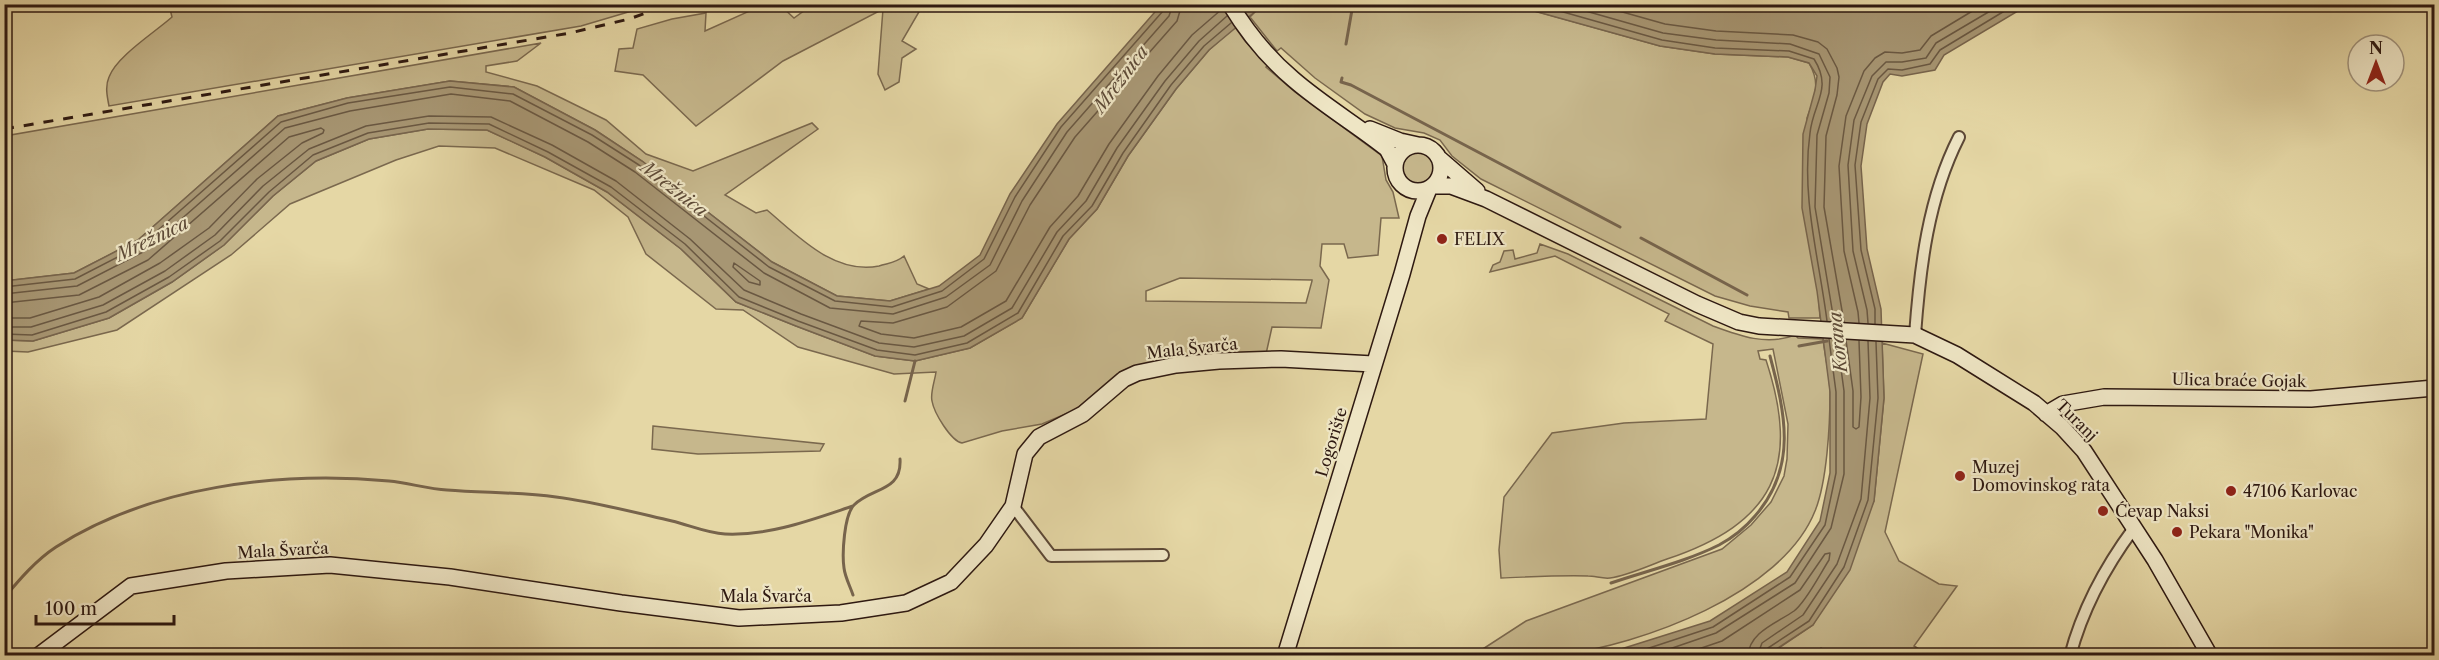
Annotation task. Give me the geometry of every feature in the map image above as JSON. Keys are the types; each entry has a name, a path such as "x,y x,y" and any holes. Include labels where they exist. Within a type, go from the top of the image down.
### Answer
{"main road":[{"path":"1230,4 1247,30 1275,63 1306,90 1387,149 1395,164"},
{"path":"1351,121 1400,141 1432,149 1440,159 1486,199"},
{"path":"1419,145 1401,152 1395,164 1395,171 1401,184 1414,191 1451,186 1486,199 1723,316 1750,325 1908,334"},
{"path":"1431,188 1441,174 1440,159"},
{"name":"Logorište","path":"1401,184 1409,205 1411,238"},
{"name":"Logorište","path":"1285,656 1411,238 1431,188"},
{"name":"Turanj","path":"1908,334 1957,355 2019,394 2046,414 2084,451 2134,528 2210,656"},
{"name":"Mala Švarča","path":"38,656 131,586 226,571 330,565 450,578 738,618 841,613 906,603 951,582 986,545 1013,506 1025,454 1039,437 1083,414 1114,386 1137,373 1176,365 1281,359 1373,364"},
{"name":"Ulica braće Gojak","path":"2046,414 2063,404 2104,397 2311,399 2434,388"}],"street":[{"path":"1908,334 1935,199 1944,167 1959,137"},
{"path":"1013,506 1051,556 1163,555"},
{"path":"2070,656 2088,601 2111,558 2134,528"}],"shaded area":[{"path":"169,4 652,5 581,26 109,106 107,84 113,69 128,53 172,17"},
{"path":"765,4 780,5 794,18 812,5 923,5 902,41 916,49 902,58 899,82 885,90 878,74 883,9 783,61 696,126 643,75 615,71 619,49 633,48 637,29 672,19 706,13 705,31"},
{"path":"1263,4 1522,5 1535,11 1660,46 1715,54 1788,57 1809,63 1816,84 1807,118 1820,318 1789,318 1788,312 1750,306 1715,296 1481,179 1452,156 1440,140 1424,133 1395,128 1365,114 1315,78 1281,48 1277,51 1250,17"},
{"path":"1235,27 1245,41 1268,64 1266,67 1295,92 1382,156 1386,180 1393,192 1399,218 1381,218 1378,255 1348,258 1344,244 1322,244 1320,266 1329,280 1321,328 1272,327 1266,354 1134,367 1117,374 1075,410 1042,424 1002,431 962,443 958,441 939,419 933,406 932,394 936,372 894,374 798,347 743,310 716,309 646,254 628,217 594,190 495,148 439,146 396,160 290,204 231,255 117,330 28,352 5,351 4,340 33,341 109,318 172,282 224,245 273,196 316,161 369,139 428,129 487,130 545,157 607,192 681,249 736,302 875,356 915,361 970,348 1022,318 1069,239 1097,209 1128,156 1176,89 1209,50","holes":["1180,278 1312,280 1306,303 1146,301 1146,291"]},
{"path":"541,43 517,61 486,66 486,72 537,86 606,120 646,154 693,171 812,123 818,129 725,195 756,213 767,210 804,242 847,265 879,266 904,256 917,284 929,289 890,301 837,296 772,262 642,161 595,130 514,87 450,81 347,98 278,116 138,240 74,273 5,281 5,136"},
{"path":"1418,150 1431,155 1436,168 1431,181 1418,186 1405,181 1400,168 1405,155"},
{"path":"1540,244 1568,254 1713,326 1733,333 1764,340 1795,335 1798,338 1823,339 1830,393 1825,469 1815,511 1798,541 1773,567 1741,590 1705,610 1667,627 1592,649 1548,656 1472,656 1526,621 1722,549 1751,525 1771,502 1784,476 1787,459 1788,424 1773,349 1758,351 1760,359 1766,360 1776,398 1780,431 1778,460 1770,486 1755,508 1733,528 1703,545 1624,575 1607,578 1555,576 1501,578 1499,550 1504,497 1552,433 1624,423 1706,419 1713,344 1665,321 1669,314 1555,256 1490,272 1493,265 1500,262 1504,251 1513,250 1515,259 1537,253"},
{"path":"1882,343 1923,354 1885,532 1899,561 1939,584 1957,586 1914,646 1929,655 1833,655 1821,648 1814,655 1767,656 1813,625 1874,501 1884,398"},
{"path":"653,426 824,444 820,451 698,454 652,449"}],"water":[{"name":"Mrežnica","path":"1161,5 1263,5 1209,50 1176,89 1128,156 1097,209 1069,239 1022,318 970,348 915,361 875,356 736,302 681,249 607,192 545,157 487,130 428,129 369,139 316,161 273,196 224,245 172,282 109,318 33,341 5,340 4,281 74,273 138,240 278,116 347,98 450,81 514,87 595,130 642,161 772,262 837,296 890,301 939,286 980,255 1010,194 1057,124"},
{"name":"Korana","path":"1522,5 2028,5 1944,55 1935,70 1902,76 1890,74 1883,82 1867,124 1861,166 1867,249 1881,309 1884,398 1874,501 1850,570 1813,625 1767,655 1602,655 1710,621 1787,572 1820,521 1830,473 1830,392 1817,291 1802,208 1803,134 1817,76 1809,63 1788,57 1715,54 1660,46 1534,11"}],"waterway":[{"path":"1346,44 1353,4"},
{"path":"1342,78 1341,82 1351,85 1620,227"},
{"path":"1641,238 1747,295"},
{"name":"Korana","path":"1799,346 1827,341"},
{"path":"1611,583 1679,561 1719,545 1747,525 1769,497 1778,478 1783,459 1784,439 1780,398 1770,356"},
{"path":"905,401 915,361"},
{"path":"853,595 845,575 843,562 844,535 848,517 854,505 861,499 885,488 896,478 900,459"},
{"path":"4,598 49,552 93,526 174,497 217,487 260,481 347,478 389,481 440,489 542,495 600,504 725,534 774,530 853,506"}],"railway":[{"path":"4,129 570,33 629,19 671,4"}],"place":[{"name":"FELIX","path":"1442,239"},
{"name":"Muzej Domovinskog rata","path":"1960,476"},
{"name":"47106 Karlovac","path":"2231,491"},
{"name":"Ćevap Naksi","path":"2103,511"},
{"name":"Pekara \"Monika\"","path":"2177,532"}]}
